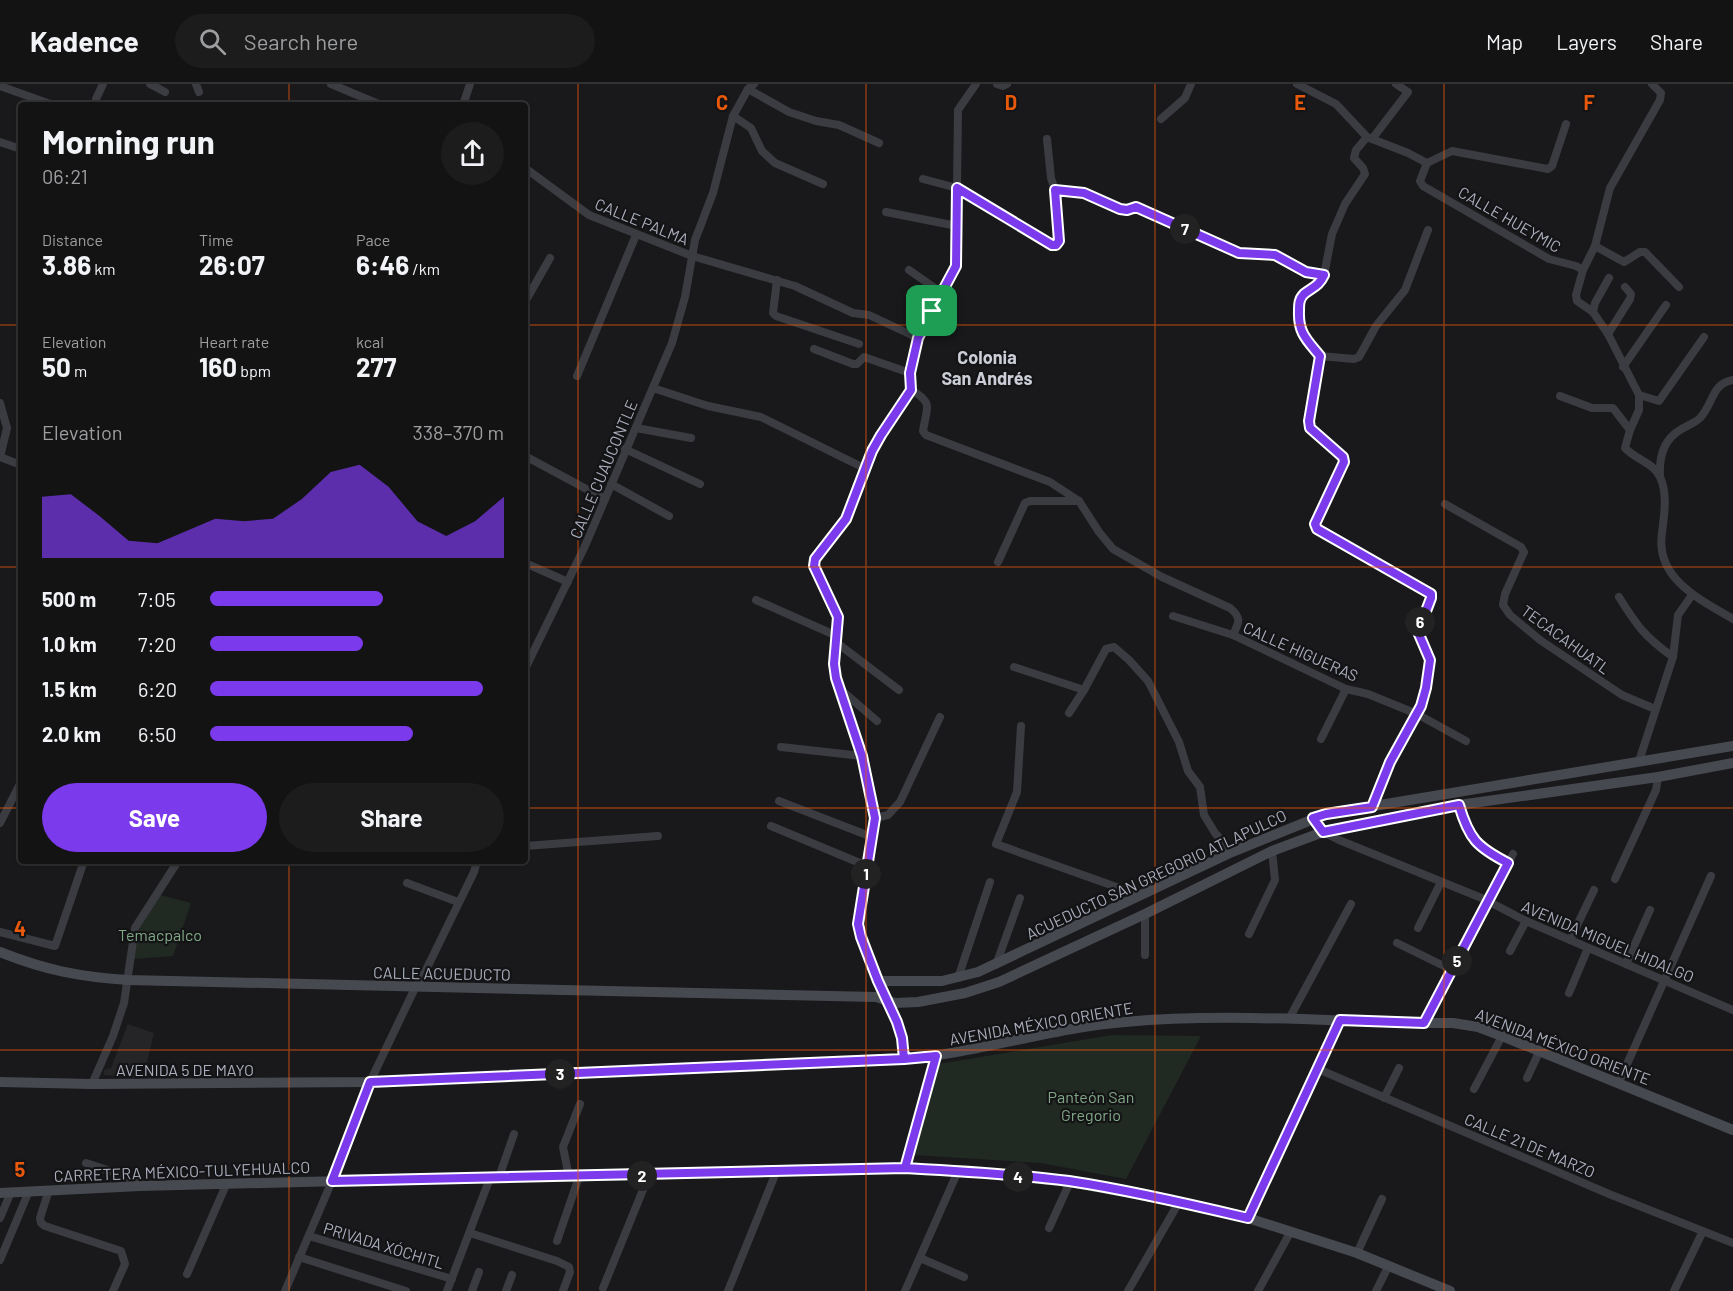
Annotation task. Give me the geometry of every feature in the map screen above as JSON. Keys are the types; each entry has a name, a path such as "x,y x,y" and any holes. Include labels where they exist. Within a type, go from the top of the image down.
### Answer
{"main road":[{"name":"ACUEDUCTO SAN GREGORIO ATLAPULCO","path":"878,981 929,982 958,978 996,964 1233,852 1326,814 1733,746"},
{"name":"ACUEDUCTO SAN GREGORIO ATLAPULCO","path":"887,1000 895,1003 918,1002 983,988 1145,914 1272,851 1323,832 1459,805 1658,777 1733,763"},
{"name":"CALLE ACUEDUCTO","path":"0,952 60,972 89,978 415,988 876,997 887,1000"},
{"name":"AVENIDA MÉXICO ORIENTE","path":"370,1082 904,1059 936,1056 1122,1022 1191,1018 1467,1024 1540,1050 1733,1130"},
{"path":"1248,1218 1340,1020"},
{"name":"AVENIDA 5 DE MAYO","path":"0,1082 92,1084 370,1082"},
{"name":"CARRETERA MÉXICO-TULYEHUALCO","path":"6,1193 140,1186 574,1177 777,1170 905,1168 958,1171 1070,1182 1179,1202 1248,1218 1357,1253 1450,1291"}],"street":[{"path":"96,102 103,84"},
{"path":"150,84 165,92"},
{"path":"464,102 470,84"},
{"path":"904,1059 902,1038 897,1022 878,981 858,924 875,818 862,756 834,664 838,617 814,566 815,559 846,519 881,435 911,390 910,373 918,338 956,266 958,110 976,84"},
{"path":"998,84 1003,86 1007,84"},
{"path":"1161,119 1185,98 1191,84"},
{"path":"1297,84 1336,104 1369,138 1427,163 1452,151 1548,169 1552,166 1566,124"},
{"path":"1396,84 1408,92 1356,150 1354,158 1365,174 1346,204 1332,234 1324,275 1319,285 1299,300 1299,324 1302,334 1320,356 1354,359 1359,357 1376,326 1405,290 1428,230"},
{"path":"1652,84 1661,93 1660,100 1610,188 1595,246 1583,270 1575,295 1577,301 1593,312 1608,334 1639,395 1639,410 1625,448 1660,476"},
{"path":"336,85 374,102"},
{"path":"0,86 45,102"},
{"path":"751,87 789,112 816,121 839,125 879,143"},
{"name":"CALLE CUAUCONTLE","path":"528,663 605,500 681,318 695,240 728,142 733,116 751,87"},
{"path":"733,116 751,128 762,151 775,163 823,184"},
{"path":"923,178 957,188 1052,245 1056,245 1059,241 1055,190 1051,177 1047,139"},
{"path":"0,142 18,148"},
{"name":"CALLE HUEYMIC","path":"1427,163 1420,181 1423,186 1549,259 1583,270"},
{"name":"CALLE PALMA","path":"528,170 590,215 636,235 692,256 777,280 817,295 853,314 869,315 918,338"},
{"path":"1055,190 1084,193 1120,209 1127,210 1136,207 1239,253 1275,255 1306,272 1324,275"},
{"path":"886,212 957,226"},
{"path":"577,376 636,235"},
{"path":"1595,246 1624,262 1640,252 1645,252 1679,287"},
{"path":"528,297 550,258"},
{"path":"909,270 942,293"},
{"path":"1593,312 1595,303 1609,278"},
{"path":"777,280 773,313 776,316 859,344"},
{"path":"1608,334 1630,299 1631,294 1625,287"},
{"path":"1623,367 1666,305"},
{"path":"1639,395 1659,401 1704,337"},
{"path":"814,349 854,364 864,357 910,373"},
{"path":"1320,356 1309,421 1310,428 1343,457 1344,462 1316,519 1317,529 1431,594 1418,632 1430,660 1421,706 1390,762 1372,807"},
{"path":"1733,380 1724,382 1718,387 1700,419 1676,432 1666,443 1659,462 1665,508 1660,552 1666,567 1692,595 1733,619"},
{"path":"653,388 708,406 761,417 866,469"},
{"path":"911,390 923,396 927,402 928,408 922,431 926,435 1050,482 1079,501 1113,549 1162,578 1230,608 1237,614 1239,620 1233,635"},
{"path":"1560,396 1592,408 1613,408 1630,430"},
{"path":"0,404 6,428 0,457 18,464"},
{"path":"636,428 691,438"},
{"path":"625,449 700,484"},
{"path":"528,458 605,500"},
{"path":"611,484 669,516"},
{"path":"998,562 1025,503 1030,501 1079,501"},
{"name":"TECACAHUATL","path":"1445,504 1521,547 1524,552 1505,594 1503,605 1510,615 1540,640 1622,695 1656,709"},
{"path":"528,564 568,582"},
{"path":"1639,761 1673,657 1678,615 1692,595"},
{"path":"1619,597 1640,630 1650,641 1673,657"},
{"path":"756,600 837,640 899,690"},
{"name":"CALLE HIGUERAS","path":"1173,616 1233,635 1346,689 1368,694 1417,714 1466,741"},
{"path":"1069,713 1106,649 1110,647 1120,651 1148,681 1179,742 1188,771 1200,787 1204,815 1215,833 1233,852"},
{"path":"1014,667 1084,690"},
{"path":"840,689 877,721"},
{"path":"1321,739 1346,689"},
{"path":"875,818 888,815 900,802 940,717"},
{"path":"1021,726 1017,792 996,844 1139,896"},
{"path":"781,747 862,756"},
{"path":"1615,879 1656,790 1658,777"},
{"path":"0,823 18,788"},
{"path":"779,801 872,837"},
{"path":"1459,805 1466,827 1477,843 1489,853 1508,863"},
{"path":"1313,818 1323,832"},
{"path":"771,826 867,866"},
{"name":"AVENIDA MIGUEL HIDALGO","path":"1323,832 1733,1010"},
{"path":"528,846 658,836"},
{"path":"1249,934 1275,880 1272,851"},
{"path":"1424,1023 1513,854"},
{"path":"0,932 55,946 83,864"},
{"path":"92,1084 113,1036 124,1003 135,928 176,864"},
{"path":"285,1291 332,1181 370,1082 476,864"},
{"path":"1619,1082 1711,876"},
{"path":"958,978 990,882"},
{"path":"1418,928 1441,882"},
{"path":"407,883 458,902"},
{"path":"1570,940 1594,890"},
{"path":"996,964 1020,898"},
{"path":"1289,1019 1351,904"},
{"path":"1626,964 1650,910"},
{"path":"1145,914 1145,955"},
{"path":"1510,951 1526,921"},
{"path":"1397,943 1452,970"},
{"path":"1569,993 1588,948"},
{"path":"1474,1089 1502,1036"},
{"path":"1527,1078 1540,1050"},
{"path":"905,1168 936,1056"},
{"path":"1384,1098 1399,1068"},
{"name":"CALLE 21 DE MARZO","path":"1318,1069 1609,1194 1733,1243"},
{"path":"557,1241 574,1177 563,1147 580,1104"},
{"path":"447,1291 514,1134"},
{"path":"86,1162 126,1176 140,1186"},
{"path":"728,1291 777,1170"},
{"path":"908,1290 958,1171"},
{"path":"603,1288 649,1175"},
{"path":"1049,1228 1070,1182"},
{"path":"187,1274 226,1185"},
{"path":"49,1190 40,1218 45,1227 121,1251 125,1264 114,1291"},
{"path":"0,1260 29,1191"},
{"path":"0,1218 6,1193"},
{"path":"1357,1253 1382,1199"},
{"path":"1128,1291 1179,1202"},
{"path":"1258,1291 1291,1231"},
{"path":"1674,1291 1704,1231"},
{"path":"470,1233 569,1268 570,1272 563,1291"},
{"name":"PRIVADA XÓCHITL","path":"309,1236 452,1279"},
{"path":"299,1257 406,1291"},
{"path":"920,1258 964,1277"},
{"path":"1376,1291 1389,1265"},
{"path":"472,1291 479,1272"},
{"path":"506,1291 512,1275"}],"shaded area":[{"path":"128,1024 154,1033 143,1078 104,1075 104,1070 111,1068"}],"green space":[{"name":"Temacpalco","path":"160,895 191,903 173,956 134,959 139,930"},
{"name":"Panteón San Gregorio","path":"1112,1035 1201,1036 1126,1179 1041,1163 913,1155 939,1064"}],"district":[{"name":"Colonia San Andrés","path":"987,367"}],"route":[{"path":"932,311 918,338 910,373 911,390 872,451 840,530 815,559 814,566 838,617 834,664 836,678 862,756 875,818 858,924 861,937 897,1022 902,1038 904,1059 936,1056 905,1168 332,1181 370,1082 904,1059 936,1056 920,1113 905,1168 1070,1182 1179,1202 1248,1218 1340,1020 1424,1023 1508,863 1489,853 1477,843 1466,827 1459,805 1323,832 1313,818 1372,807 1390,762 1421,706 1430,669 1430,660 1418,632 1431,594 1317,529 1315,524 1344,462 1343,457 1314,433 1309,421 1320,356 1302,334 1299,324 1299,300 1319,285 1324,275 1306,272 1275,255 1239,253 1136,207 1127,210 1120,209 1084,193 1055,190 1059,241 1056,245 1052,245 957,188 956,266 932,311"}]}
